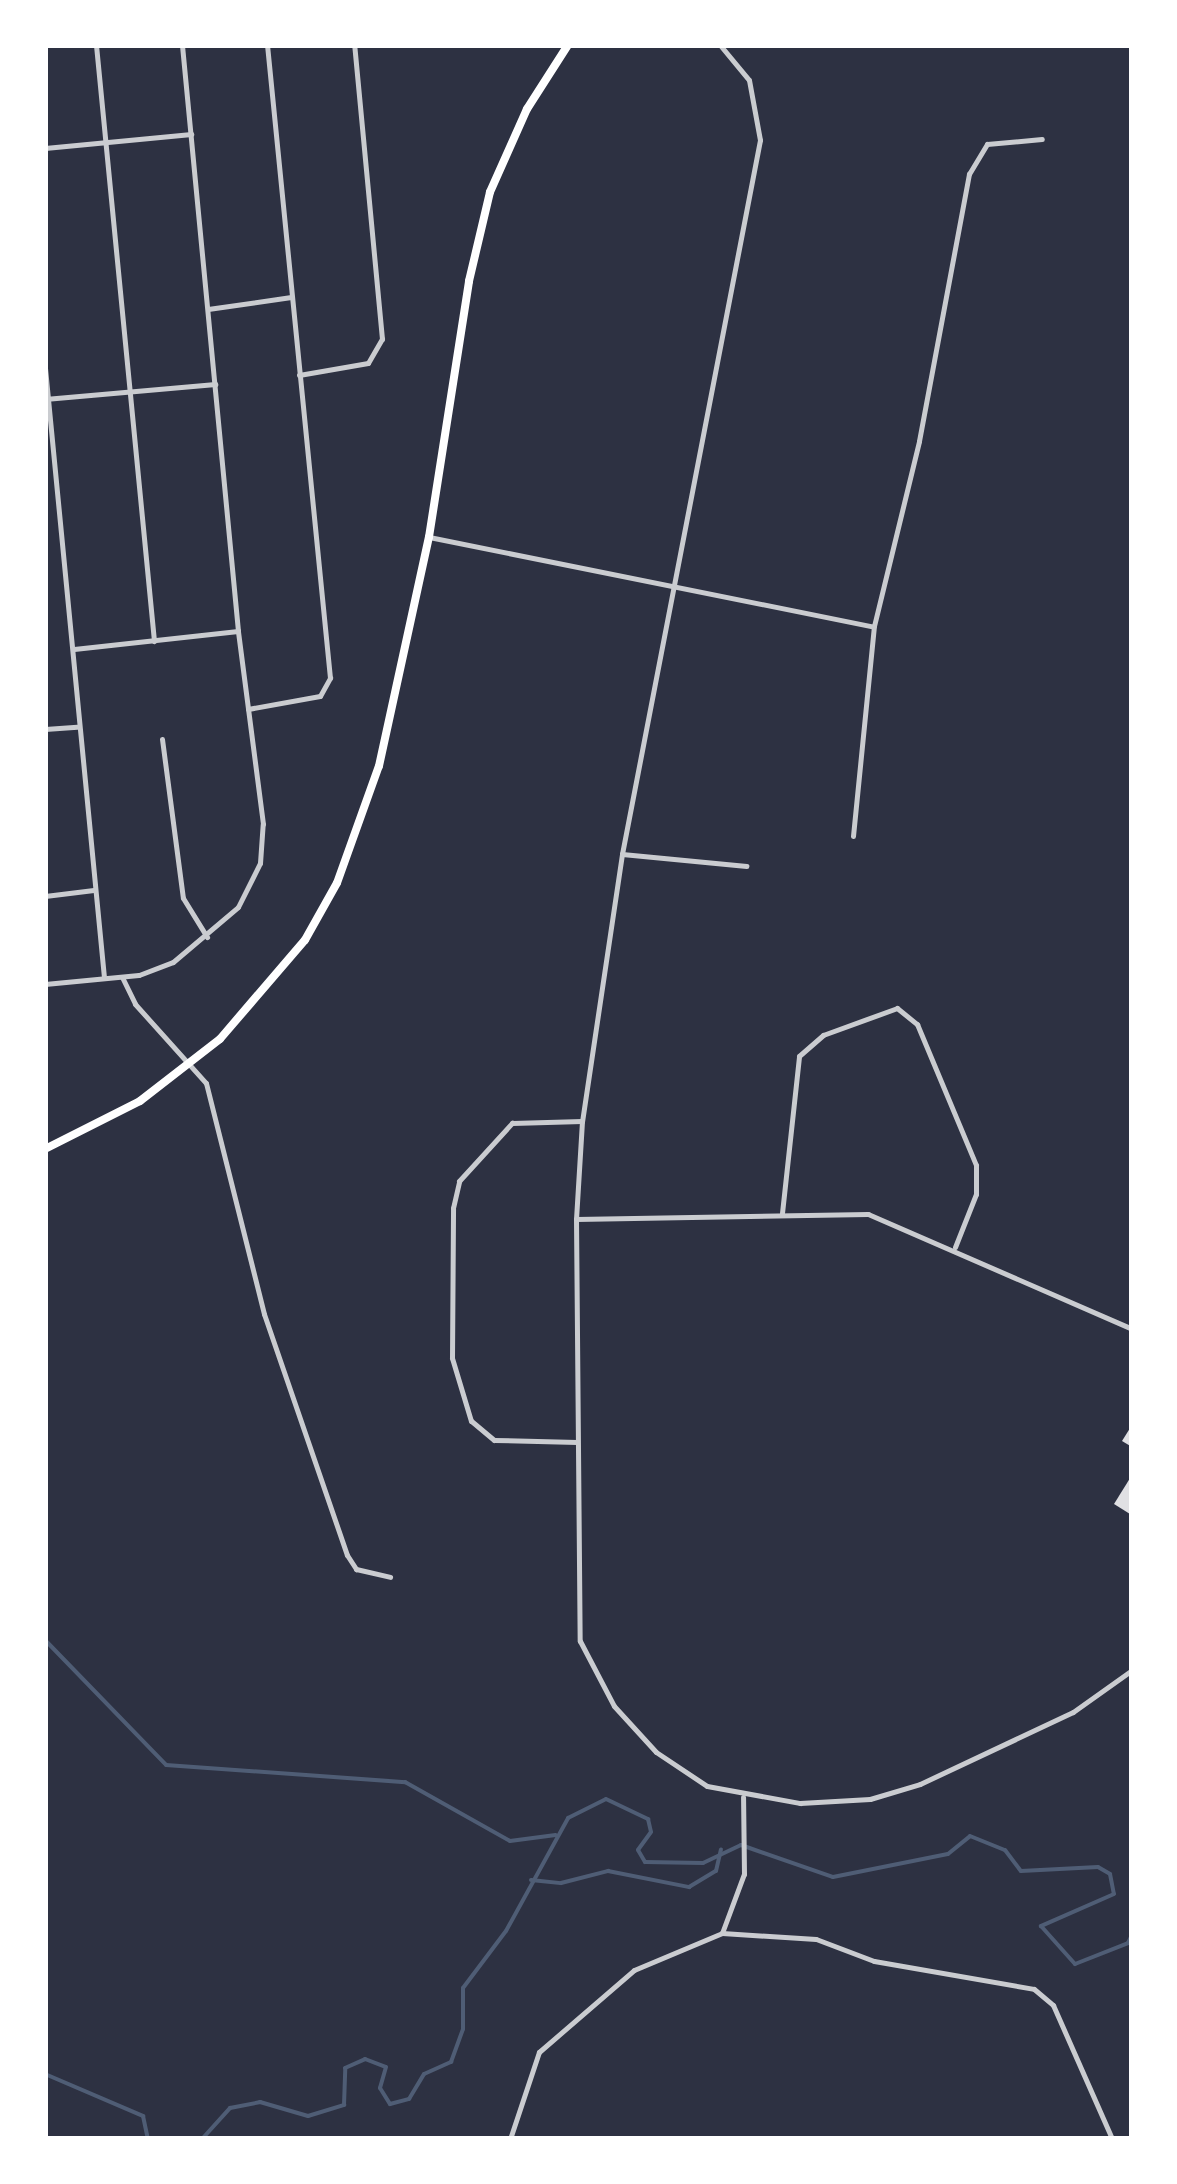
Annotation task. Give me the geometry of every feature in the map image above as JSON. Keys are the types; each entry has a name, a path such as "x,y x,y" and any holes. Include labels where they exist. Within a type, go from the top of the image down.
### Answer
{"main road":[{"path":"45,1148 140,1102 188,1067 275,977 338,883 379,766 429,537 469,281 490,192 527,109 568,45"}],"street":[{"path":"96,45 154,641"},
{"path":"45,984 122,977 164,967 208,936 250,894 260,863 264,824 238,630 182,45"},
{"path":"248,710 320,696 329,684 267,45"},
{"path":"300,374 368,363 382,339 354,45"},
{"path":"720,45 749,80 760,140 622,854 582,1122 576,1219 576,1616 589,1665 621,1715 656,1752 707,1786 743,1798 828,1804 904,1790 1074,1712 1132,1670"},
{"path":"45,148 191,134"},
{"path":"853,836 874,626 919,440 969,174 986,144 1042,139"},
{"path":"208,309 291,298"},
{"path":"45,368 104,977"},
{"path":"46,399 215,384"},
{"path":"429,537 874,626"},
{"path":"74,649 238,630"},
{"path":"45,729 77,727"},
{"path":"162,738 183,898 208,936"},
{"path":"622,854 746,866"},
{"path":"45,896 94,890"},
{"path":"122,977 136,1004 206,1083 216,1108 264,1314 346,1555 356,1569 390,1577"},
{"path":"782,1213 799,1056 823,1035 897,1008 917,1024 976,1164 976,1194 955,1247"},
{"path":"577,1442 494,1440 472,1421 452,1358 453,1208 459,1181 512,1123 582,1122"},
{"path":"576,1219 868,1214 955,1247 1132,1330"},
{"path":"722,1933 742,1883 746,1851 743,1798"},
{"path":"510,2139 539,2052 634,1970 722,1933 816,1940 874,1961 1034,1989 1053,2005 1112,2139"}],"building":[{"path":"1132,1425 1132,1447 1122,1441"},
{"path":"1132,1475 1132,1511 1130,1514 1114,1504"}],"waterway":[{"path":"45,1640 166,1765 405,1782 510,1841 556,1835"},
{"path":"202,2139 230,2108 260,2102 308,2116 344,2105 345,2068 365,2059 386,2067 380,2088 390,2104 409,2099 424,2074 451,2062 463,2029 463,1988 506,1931 568,1818 606,1799 648,1819 651,1832 638,1850 645,1862 703,1863 741,1845 833,1877 948,1854 970,1836 1005,1850 1021,1871 1098,1867 1110,1874 1114,1894 1041,1926 1075,1964 1128,1943 1132,1935"},
{"path":"531,1880 561,1883 608,1871 689,1887 716,1871 721,1850"},
{"path":"45,2074 143,2116 148,2139"}]}
